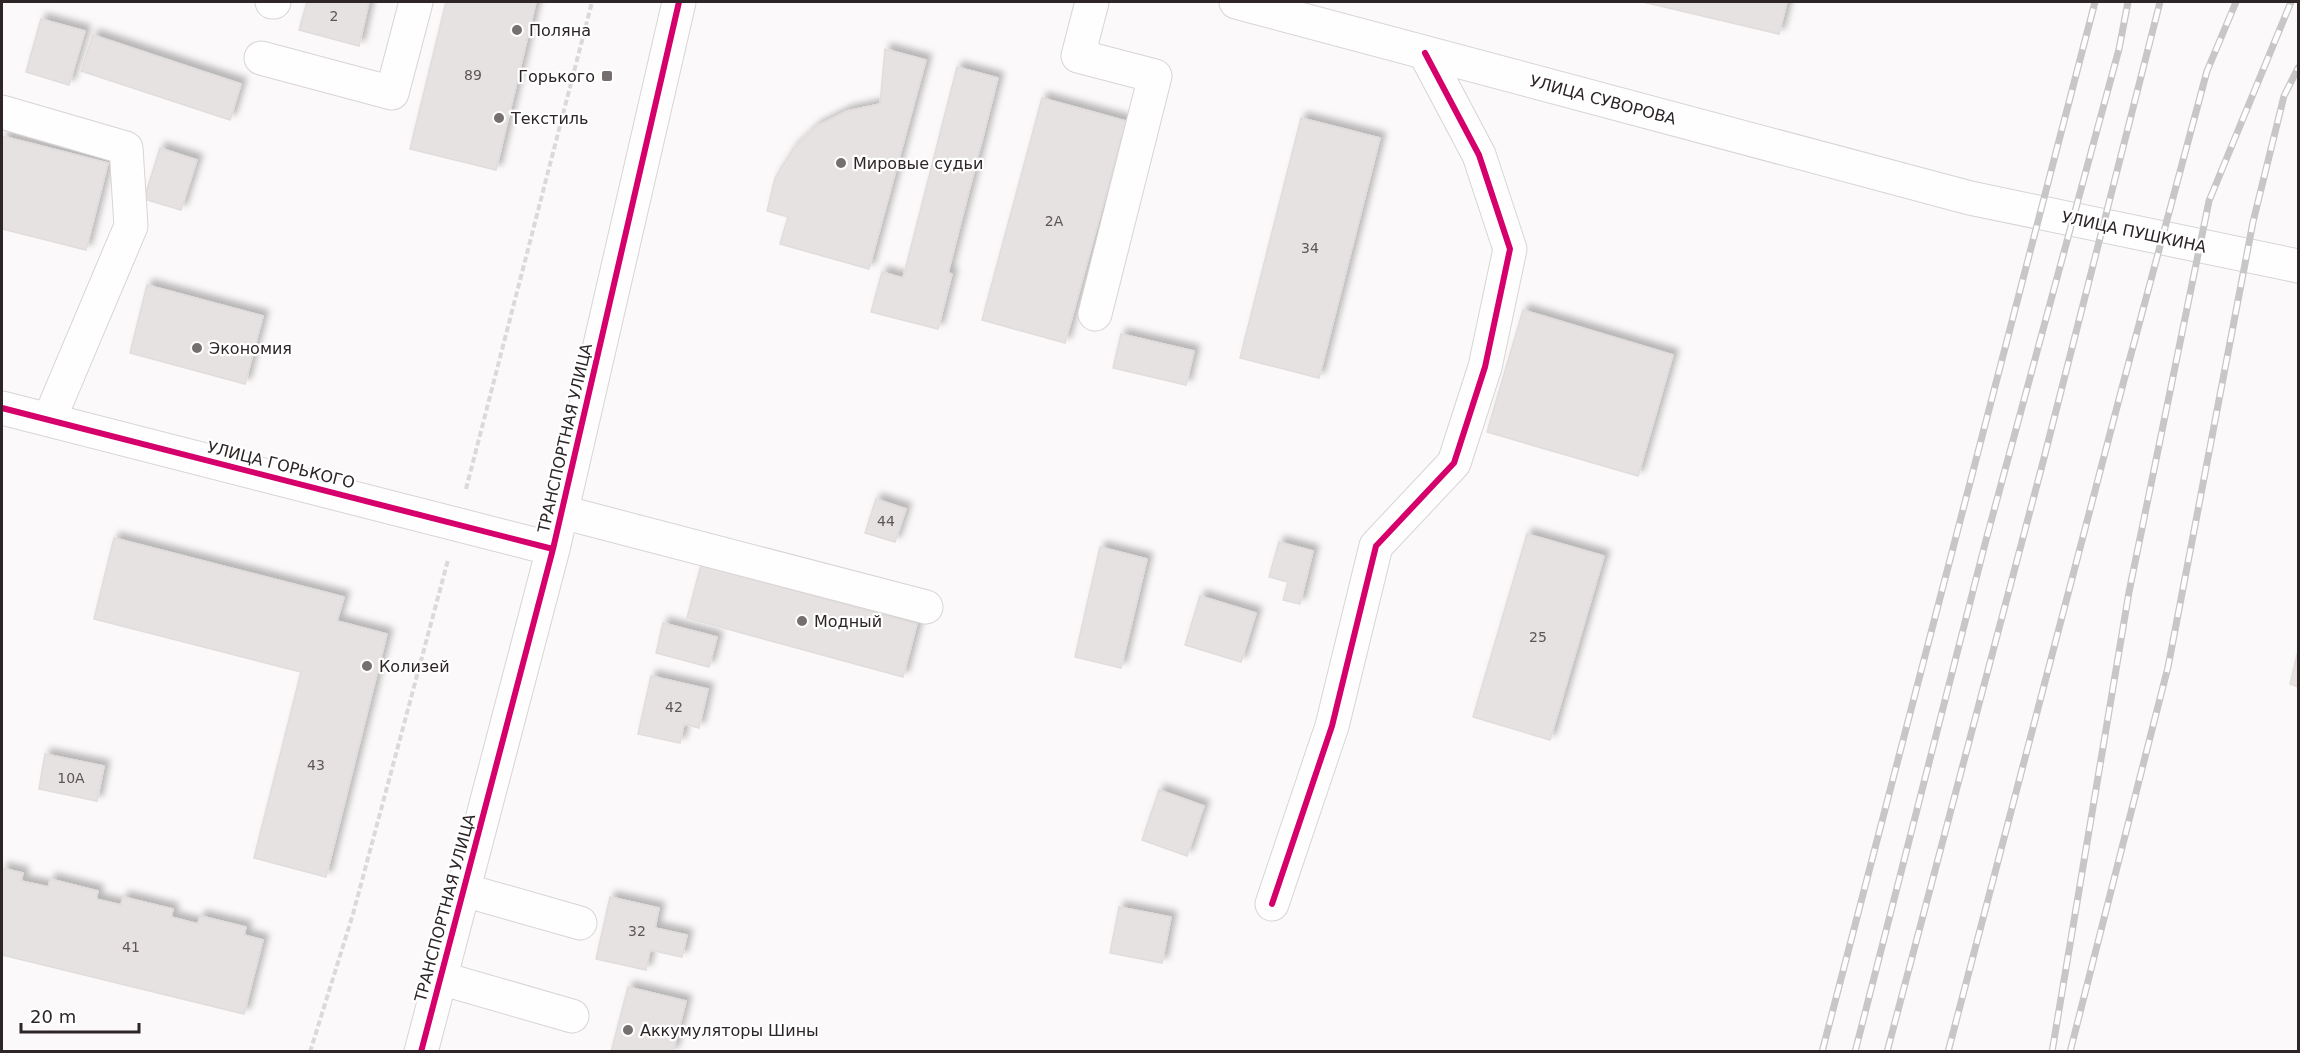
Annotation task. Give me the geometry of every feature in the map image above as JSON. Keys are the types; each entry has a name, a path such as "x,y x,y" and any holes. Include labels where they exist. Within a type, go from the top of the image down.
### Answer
{"street":[{"path":"261,58 392,93 416,2"},
{"name":"ТРАНСПОРТНАЯ УЛИЦА","path":"421,1052 553,549 679,2"},
{"path":"1092,2 1078,56 1155,76 1095,314"},
{"name":"УЛИЦА СУВОРОВА","path":"1236,2 1294,9 1425,53 1970,198"},
{"path":"1272,904 1332,726 1376,546 1454,463 1485,367 1510,249 1479,155 1425,53"},
{"path":"2,112 126,148 131,226 49,420"},
{"name":"УЛИЦА ПУШКИНА","path":"1970,198 2298,266"},
{"name":"УЛИЦА ГОРЬКОГО","path":"2,408 553,549"},
{"path":"562,512 926,607"},
{"path":"464,890 580,923"},
{"path":"440,978 572,1016"}],"building":[{"path":"307,2 369,2 359,46 299,30"},
{"path":"446,2 536,2 496,170 410,149"},
{"path":"1643,2 1787,2 1779,34"},
{"path":"41,19 85,31 69,85 26,72"},
{"path":"93,35 241,84 230,120 81,71"},
{"name":"Мировые судьи","path":"885,49 926,60 869,269 780,244 788,217 767,211 775,178 793,149 817,126 847,111 880,104"},
{"path":"957,67 998,78 948,273 952,274 938,329 871,312 882,272 903,278"},
{"path":"1042,98 1126,121 1065,343 982,320"},
{"path":"1301,118 1380,138 1319,378 1240,358"},
{"path":"2,136 108,163 86,250 2,229"},
{"path":"160,148 197,160 181,210 144,199"},
{"path":"147,285 263,316 245,384 130,353"},
{"path":"1523,310 1673,355 1638,476 1487,432"},
{"path":"1121,334 1194,351 1186,385 1113,368"},
{"path":"876,499 906,509 895,542 865,533"},
{"path":"1527,534 1604,556 1550,740 1473,717"},
{"path":"114,538 344,597 337,621 387,634 326,877 254,858 301,672 94,619"},
{"path":"1279,542 1313,551 1300,604 1283,600 1288,582 1269,577"},
{"path":"1100,547 1147,559 1121,668 1075,657"},
{"name":"Модный","path":"701,565 917,624 903,677 687,618"},
{"path":"1200,596 1256,613 1241,662 1185,645"},
{"path":"663,623 717,637 709,667 656,653"},
{"path":"2298,651 2298,687 2290,684"},
{"path":"651,676 708,689 699,728 684,724 680,743 638,734"},
{"path":"45,754 104,766 97,801 39,789"},
{"path":"1159,790 1204,806 1187,856 1142,840"},
{"path":"2,868 23,873 21,881 49,887 50,879 98,891 96,899 121,905 123,897 173,909 171,917 198,924 200,916 246,927 244,935 263,940 244,1014 2,955"},
{"path":"610,897 659,908 655,928 687,935 682,957 650,950 646,970 596,959"},
{"path":"1119,907 1171,917 1162,963 1110,953"},
{"path":"628,987 686,1001 673,1052 611,1052"}],"railway":[{"path":"1822,1052 2095,2"},
{"path":"1855,1052 1986,540 2119,49 2128,2"},
{"path":"1887,1052 2043,462 2160,2"},
{"path":"1948,1052 2207,71 2236,2"},
{"path":"2052,1052 2129,592 2209,201 2291,2"},
{"path":"2070,1052 2168,667 2253,222 2284,96 2298,68"}],"cycle path":[{"path":"421,1052 553,549 679,2"},
{"path":"1272,904 1332,726 1376,546 1454,463 1485,367 1510,249 1479,155 1425,53"},
{"path":"2,408 553,549"}],"place":[{"name":"Поляна","path":"517,30"},
{"name":"Горького","path":"607,76"},
{"name":"Текстиль","path":"499,118"},
{"name":"Мировые судьи","path":"841,163"},
{"name":"Экономия","path":"197,348"},
{"name":"Модный","path":"802,621"},
{"name":"Колизей","path":"367,666"},
{"name":"Аккумуляторы Шины","path":"628,1030"}]}
